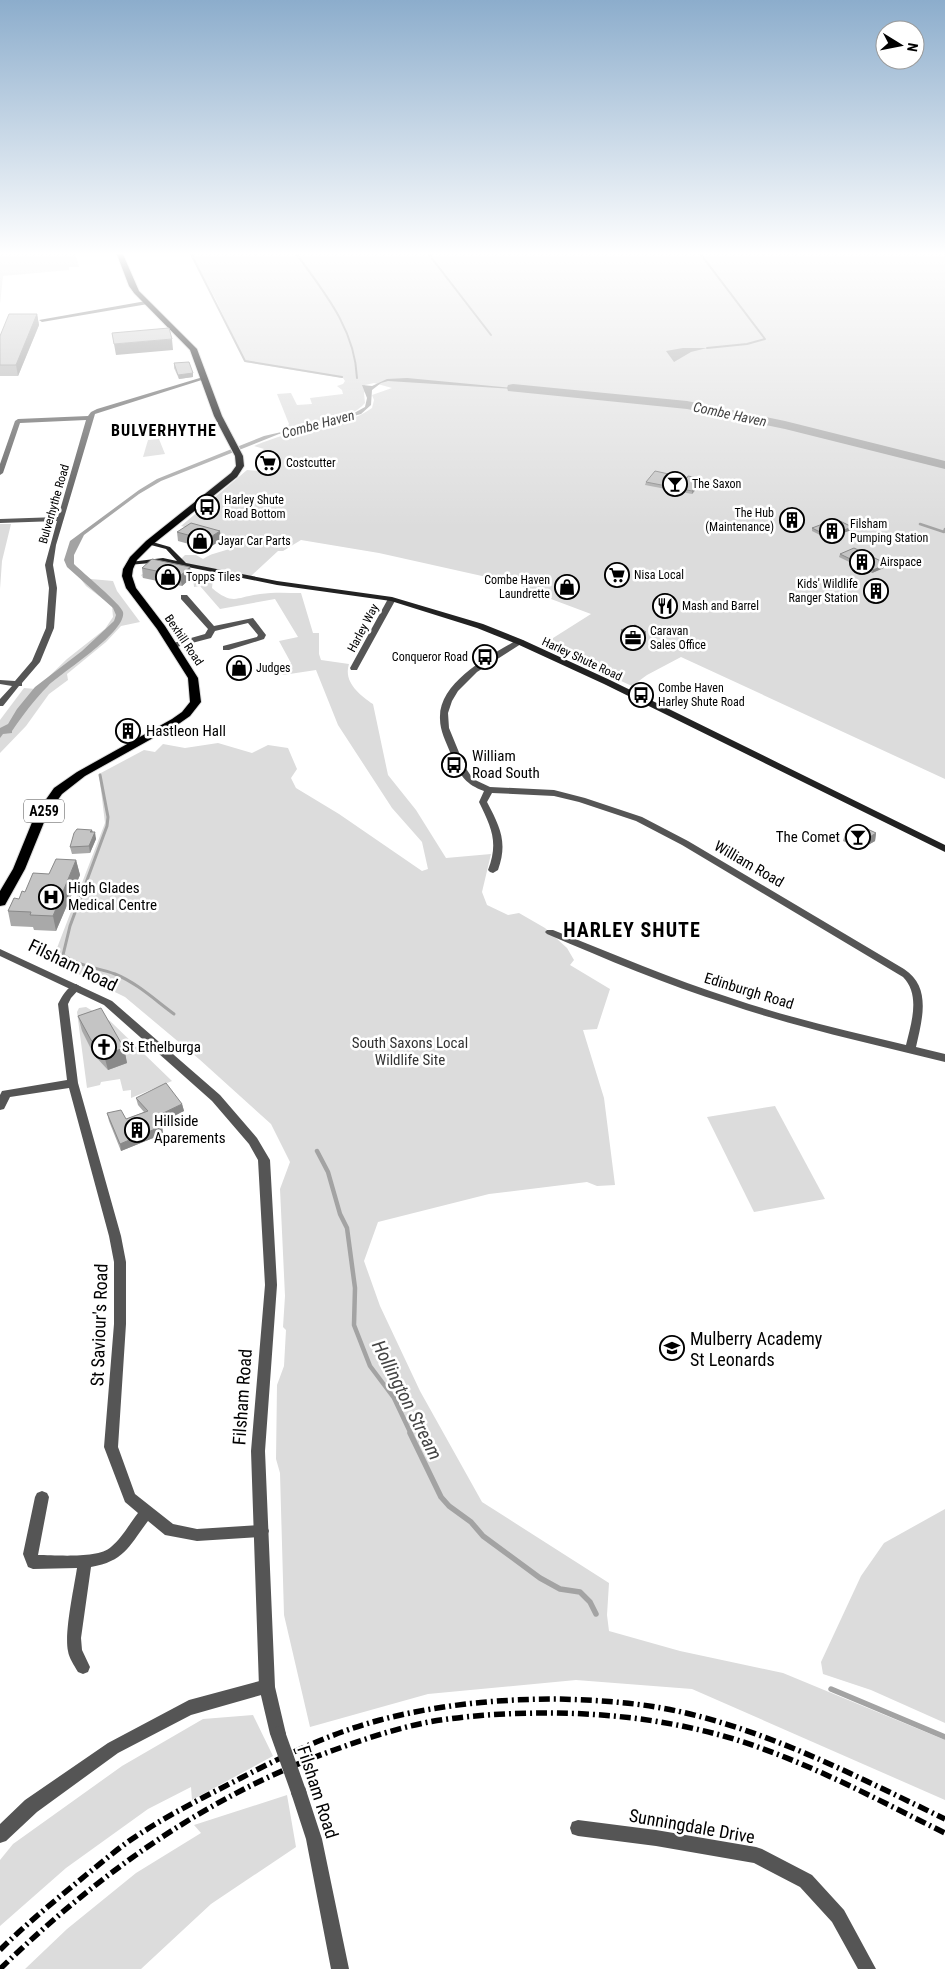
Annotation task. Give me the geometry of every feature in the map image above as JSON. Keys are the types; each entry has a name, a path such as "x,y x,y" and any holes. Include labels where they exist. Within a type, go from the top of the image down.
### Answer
{"highway":[{"path":"130,564 146,546 234,475 240,466 237,452 218,416 193,349 188,344"},
{"name":"Bexhill Road","path":"0,902 19,869 41,815 58,791 81,774 176,721 193,708 197,697 193,678 173,646 127,582 130,564"}],"main road":[{"path":"146,546 174,555 184,564"},
{"name":"Harley Shute Road","path":"130,564 156,560 277,583 392,599 480,626 607,682 945,850"}],"street":[{"path":"0,472 18,421 90,418 93,413 112,406 205,378"},
{"name":"Bulverhythe Road","path":"0,704 36,662 50,628 53,588 49,565 90,418"},
{"path":"0,521 61,519"},
{"path":"184,597 212,630"},
{"name":"Harley Way","path":"354,668 392,599"},
{"path":"173,646 208,636 212,630 250,620 262,635 260,640 226,648"},
{"path":"493,870 499,856 499,840 483,802 489,790 473,784 465,777 448,738 444,713 452,695 464,678 520,642"},
{"path":"0,682 19,684"},
{"name":"William Road","path":"489,790 554,793 639,819 685,843 886,962 910,978 919,997 910,1050"},
{"name":"Edinburgh Road","path":"550,932 672,982 757,1011 846,1036 945,1058"},
{"name":"Filsham Road","path":"0,952 108,1003 216,1098 253,1140 264,1160 271,1285 258,1451 267,1687 278,1734 314,1839 340,1969"},
{"name":"St Saviour's Road","path":"76,987 67,996 63,1004 73,1083 116,1236 120,1262 120,1324 111,1447 130,1498 170,1530 197,1535 262,1531"},
{"path":"0,1106 6,1094 73,1083"},
{"path":"42,1497 30,1554 33,1562 85,1561 104,1558 116,1552 147,1512"},
{"path":"83,1667 75,1651 74,1638 85,1561"},
{"path":"0,1835 31,1806 112,1748 189,1708 267,1687"},
{"name":"Sunningdale Drive","path":"578,1828 656,1838 756,1855 806,1881 838,1916 867,1969"}],"green space":[{"path":"237,344 945,344 945,779 681,657 647,675 632,686 542,645 591,614 535,593 518,584 379,553 301,540 283,551 278,551 251,576 187,564 181,559 185,555 196,555 203,559 236,545 215,535 181,526 247,470 261,471 274,468 280,456 257,454 264,449 254,446 285,435 353,418 372,408 374,400 372,395 392,388 374,383 365,385 367,389 364,393 365,403 349,415 328,421 286,428 289,424 277,394 291,393 297,405 312,404 310,398 343,394 342,390 337,386 345,381 343,378 245,362"},
{"path":"159,439 165,454 143,457 148,440"},
{"path":"0,524 11,524 2,561 0,589"},
{"name":"South Saxons Local Wildlife Site","path":"153,567 213,578 212,588 230,599 265,593 301,593 313,633 319,633 319,654 321,660 349,664 348,677 354,687 373,704 388,775 416,810 446,858 491,854 482,892 487,905 508,915 519,913 545,928 567,948 574,960 570,965 610,989 597,1029 583,1030 604,1098 615,1185 597,1186 587,1182 489,1194 378,1222 364,1261 380,1306 420,1391 482,1502 609,1583 607,1615 609,1631 680,1651 783,1673 945,1740 945,1800 692,1689 576,1680 428,1694 310,1727 284,1615 280,1473 276,1459 277,1385 284,1366 286,1330 283,1327 285,1296 280,1189 290,1162 271,1124 199,1059 125,997 52,961 105,823 99,774 144,750 155,752 163,744 185,748 218,743 252,753 268,745 288,748 297,769 291,778 296,788 339,814 422,871 428,869 422,842 392,808 338,725 316,670 283,675 277,666 291,663 279,641 298,637 275,599 220,609 200,586 194,587 193,577 154,569 143,578 141,575"},
{"path":"80,578 113,581 117,591 140,622 121,626 106,642 67,674 68,680 49,694 26,726 0,753 0,720 24,688 36,689 67,659 105,629 113,617 112,606 86,586"},
{"path":"86,1007 110,1021 172,1081 131,1098 131,1090 123,1091 120,1079 101,1082 100,1085 87,1088 77,1012 79,1008"},
{"path":"775,1106 825,1199 754,1212 707,1117"},
{"path":"945,1509 945,1723 871,1690 823,1674 821,1662 861,1576 884,1543"},
{"path":"253,1715 273,1756 192,1800 191,1787 148,1809 66,1868 0,1926 0,1860 13,1844 122,1766 203,1719"},
{"path":"287,1795 296,1847 211,1904 141,1969 25,1969 67,1929 136,1873 201,1833 194,1825"}],"water":[{"path":"683,348 707,348 691,352 674,362 666,351"},
{"path":"407,378 544,391 388,381 381,383 372,390 371,405 361,414 301,431 279,434 161,481 139,494 84,535 74,555 74,564 121,608 123,612 122,620 105,641 48,686 29,708 12,733 3,734 0,738 0,728 8,724 17,709 35,687 82,651 114,621 116,615 113,608 67,567 64,560 70,541 157,479 264,436 347,417 365,407 367,398 362,385 372,386 387,379"}],"building":[{"path":"0,344 25,344 16,365 0,365"},
{"path":"189,362 193,373 178,375 174,363"},
{"name":"The Saxon","path":"655,471 687,478 688,476 702,479 692,491 646,482"},
{"name":"Filsham Pumping Station","path":"836,519 852,527 828,536 812,528"},
{"path":"191,523 220,531 206,540 177,532"},
{"name":"Airspace","path":"854,548 887,564 873,570 840,554"},
{"path":"152,559 190,567 180,576 142,568"},
{"path":"635,625 646,632 632,638 621,630"},
{"path":"859,825 876,833 862,842 845,834"},
{"path":"77,829 95,832 89,846 70,847"},
{"path":"56,859 76,860 53,916 30,915 31,912 8,911 14,898 19,899 22,891 25,892 33,873 49,874"},
{"path":"101,1008 124,1048 104,1055 91,1040 78,1016"},
{"path":"166,1083 182,1104 157,1116 162,1126 120,1144 107,1113 121,1110 126,1119 148,1111 136,1098"}],"waterway":[{"path":"236,344 245,361 342,377"},
{"path":"350,344 355,360 357,378"},
{"path":"707,348 747,344"},
{"name":"Combe Haven","path":"513,388 687,405 785,425 945,465"},
{"path":"920,524 944,532 945,529"},
{"name":"Hollington Stream","path":"100,775 108,817 107,826 70,926 63,955 82,964 123,978 174,1014"},
{"name":"Hollington Stream","path":"317,1151 328,1172 340,1214 347,1228 355,1288 354,1325 370,1366 394,1398 411,1434"},
{"name":"Hollington Stream","path":"410,1433 441,1497 449,1506 471,1522 483,1536 540,1578 560,1589 580,1592 590,1602 596,1614"},
{"name":"Hollington Stream","path":"831,1689 945,1737"}],"railway":[{"path":"0,1950 42,1911 120,1848 185,1807 274,1761 326,1738 362,1725 423,1710 512,1700 556,1699 623,1703 673,1710 723,1723 788,1746 852,1774 945,1819"},
{"path":"0,1969 75,1902 155,1841 241,1790 334,1750 417,1724 444,1720 504,1714 570,1713 635,1718 678,1725 749,1744 807,1766 945,1833"}],"place":[{"name":"Costcutter","path":"268,463"},
{"name":"The Saxon","path":"675,484"},
{"name":"Harley Shute Road Bottom","path":"207,507"},
{"name":"The Hub (Maintenance)","path":"792,520"},
{"name":"Filsham Pumping Station","path":"832,531"},
{"name":"Jayar Car Parts","path":"200,541"},
{"name":"Airspace","path":"862,562"},
{"name":"Nisa Local","path":"617,575"},
{"name":"Topps Tiles","path":"168,577"},
{"name":"Combe Haven Laundrette","path":"567,587"},
{"name":"Kids' Wildlife Ranger Station","path":"876,591"},
{"name":"Mash and Barrel","path":"665,606"},
{"name":"Caravan Sales Office","path":"633,638"},
{"name":"Conqueror Road","path":"485,657"},
{"name":"Judges","path":"239,668"},
{"name":"Combe Haven Harley Shute Road","path":"641,695"},
{"name":"Hastleon Hall","path":"128,731"},
{"name":"William Road South","path":"454,765"},
{"name":"The Comet","path":"858,837"},
{"name":"High Glades Medical Centre","path":"51,897"},
{"name":"St Ethelburga","path":"104,1047"},
{"name":"Hillside Aparements","path":"137,1130"},
{"name":"Mulberry Academy St Leonards","path":"672,1348"}],"district":[{"name":"BULVERHYTHE","path":"164,430"},
{"name":"HARLEY SHUTE","path":"632,930"}]}
